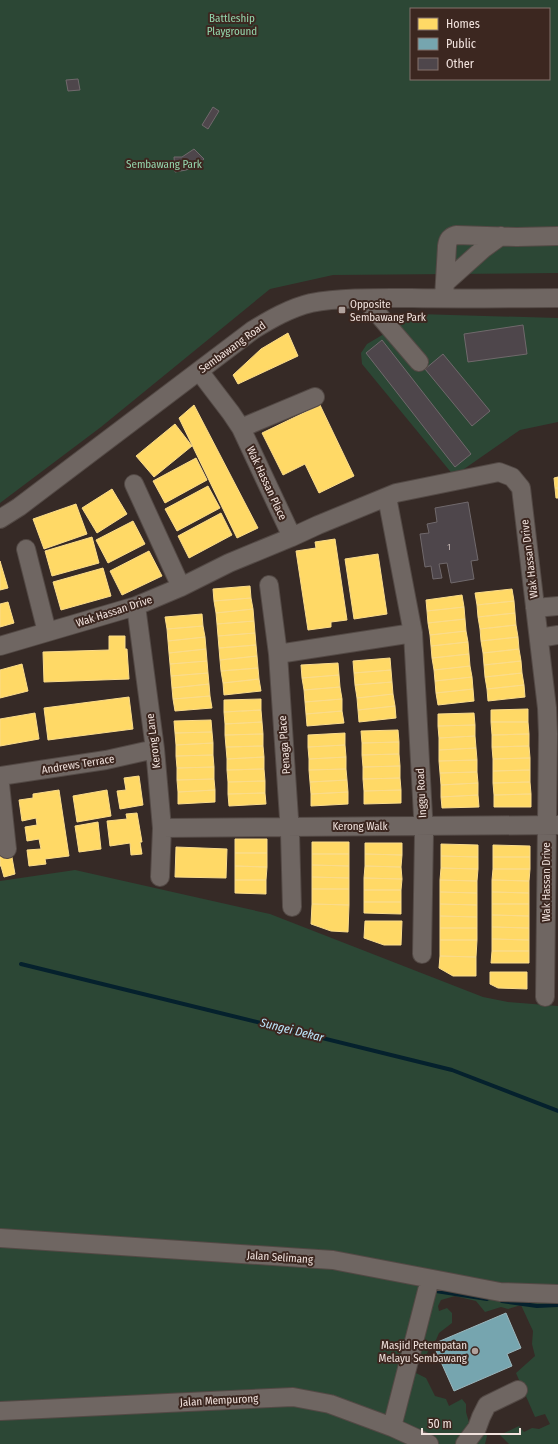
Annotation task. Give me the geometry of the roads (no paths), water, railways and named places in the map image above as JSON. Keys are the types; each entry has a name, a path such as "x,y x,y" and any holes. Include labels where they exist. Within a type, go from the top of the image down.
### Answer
{"street":[{"path":"444,291 448,239 451,237 456,235 558,236"},
{"path":"444,291 483,249 501,236"},
{"name":"Sembawang Road","path":"0,520 271,318 310,303 329,300 365,299 444,291 558,298"},
{"path":"365,299 419,362"},
{"name":"Wak Hassan Place","path":"199,371 241,428 292,537"},
{"path":"241,428 315,397"},
{"name":"Wak Hassan Drive","path":"0,646 136,606 180,587 228,563 292,537 318,524 387,497 403,492 499,472 512,477 521,488 547,708 552,825 546,997"},
{"path":"134,484 180,587"},
{"name":"Inggu Road","path":"387,497 413,633 423,826 422,954"},
{"path":"26,549 47,632"},
{"name":"Penaga Place","path":"269,585 278,654 290,827 292,906"},
{"name":"Kerong Lane","path":"136,606 155,750 162,828 160,877"},
{"path":"535,608 558,606"},
{"path":"278,654 413,633"},
{"path":"539,638 558,635"},
{"name":"Andrews Terrace","path":"0,776 106,760 155,750"},
{"path":"0,784 7,849"},
{"name":"Kerong Walk","path":"162,828 552,825"},
{"name":"Jalan Selimang","path":"0,1238 333,1260 500,1292 558,1294"},
{"path":"392,1426 430,1279"},
{"path":"465,1444 478,1428 481,1417 487,1405 518,1390"},
{"name":"Jalan Mempurong","path":"0,1411 293,1397 330,1404 392,1426 429,1444"}],"waterway":[{"name":"Sungei Dekar","path":"21,964 452,1070 558,1111"},
{"path":"436,1291 487,1299"},
{"path":"502,1301 537,1306 558,1305"}],"place":[{"name":"Opposite Sembawang Park","path":"342,310"},
{"name":"Masjid Petempatan Melayu Sembawang","path":"475,1351"}],"park label":[{"name":"Battleship Playground","path":"232,24"},
{"name":"Sembawang Park","path":"164,164"}]}
